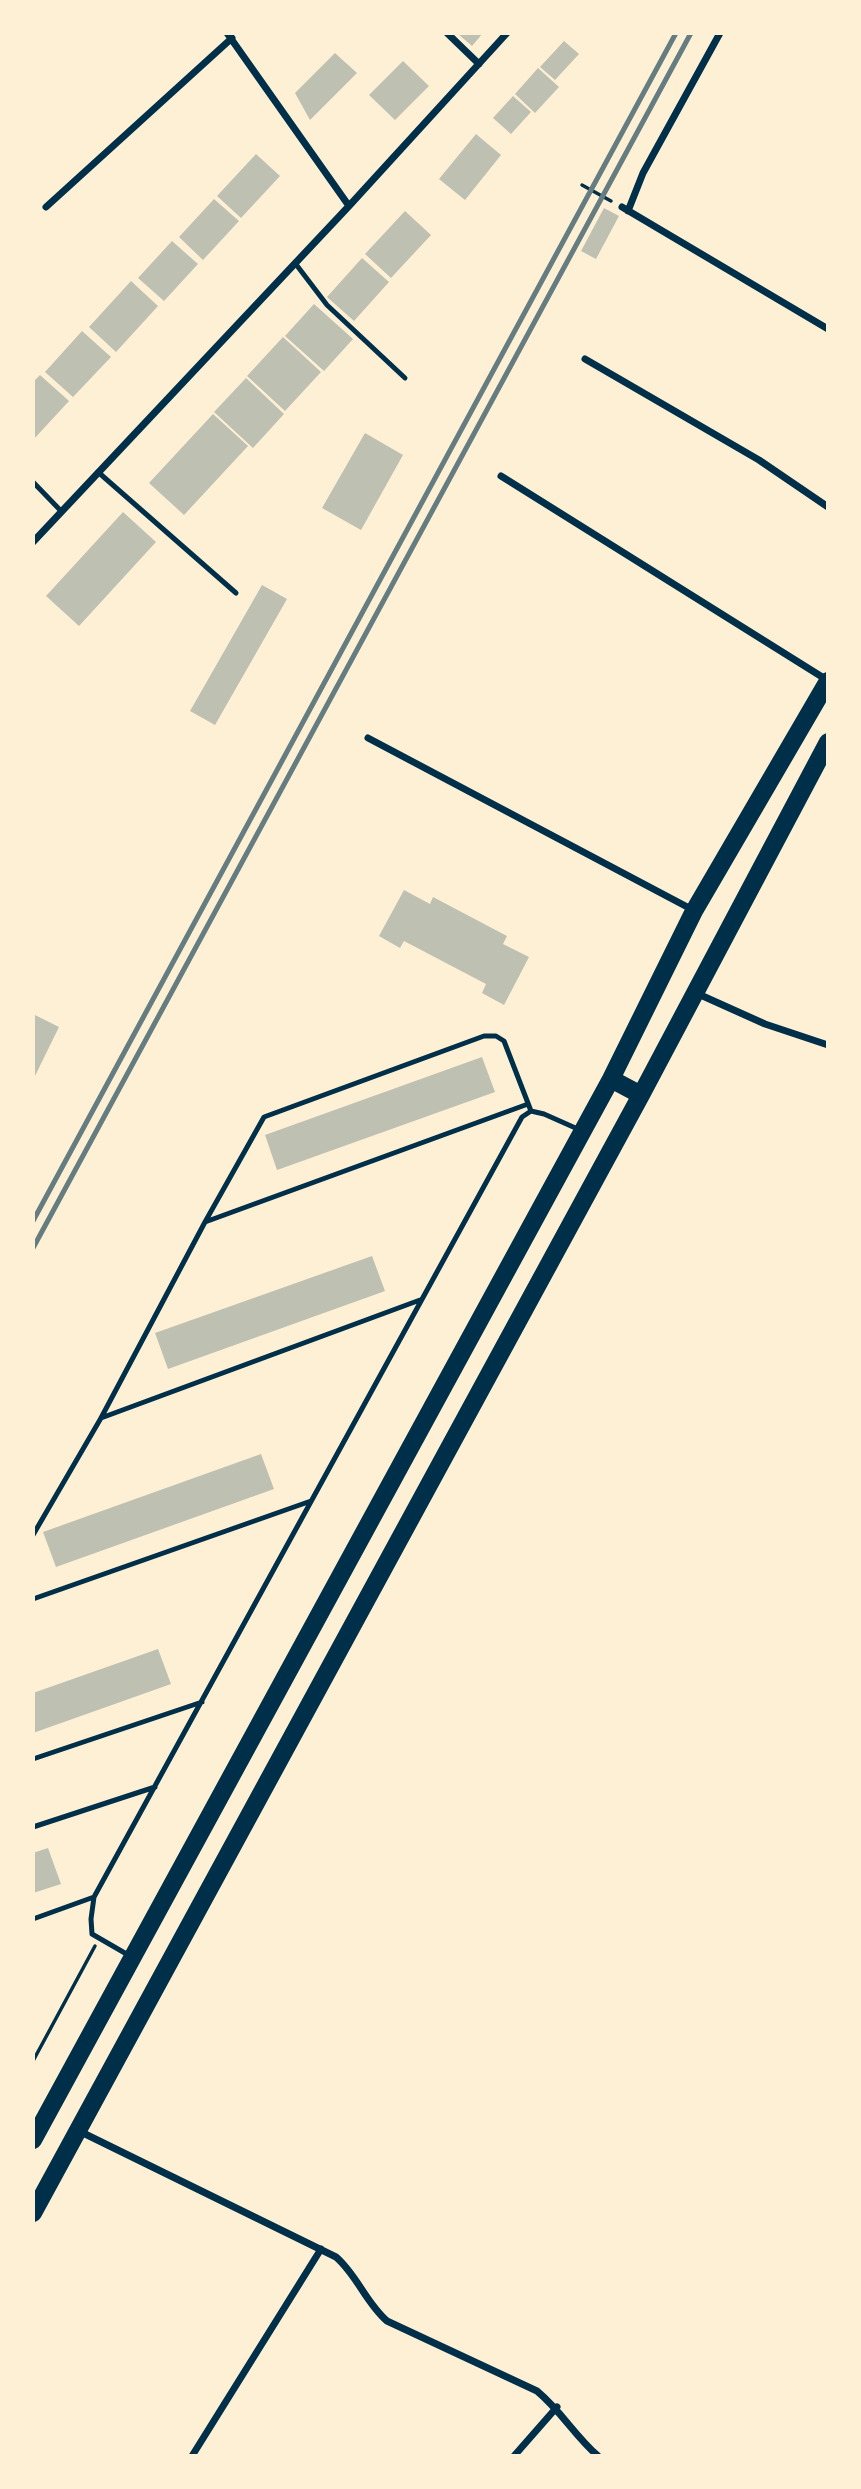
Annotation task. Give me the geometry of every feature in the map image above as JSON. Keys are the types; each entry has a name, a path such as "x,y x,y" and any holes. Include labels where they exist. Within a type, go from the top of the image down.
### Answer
{"main road":[{"path":"33,2140 611,1079 694,911 828,680"},
{"path":"33,2213 640,1095 828,742"},
{"path":"611,1079 640,1095"}],"street":[{"path":"447,33 479,64"},
{"path":"33,541 349,206 507,33"},
{"path":"720,33 625,209 828,329"},
{"path":"46,207 230,36 349,206"},
{"path":"585,359 759,460 828,508"},
{"path":"501,476 828,680"},
{"path":"368,738 694,911"},
{"path":"695,993 765,1024 828,1045"},
{"path":"79,2131 321,2249 344,2263 375,2311 387,2321 537,2391 557,2407 580,2441 598,2456"},
{"path":"192,2456 321,2249"},
{"path":"514,2456 557,2407"}],"lane":[{"path":"295,263 327,305 405,378"},
{"path":"98,472 236,593"},
{"path":"33,482 61,511"},
{"path":"33,1535 101,1418 264,1117 484,1036 496,1036 503,1041 531,1111"},
{"path":"205,1222 528,1104"},
{"path":"133,1958 92,1934 94,1897 522,1117 531,1111 583,1131"},
{"path":"101,1418 421,1299"},
{"path":"33,1599 312,1500"},
{"path":"33,1759 202,1702"},
{"path":"33,1827 155,1787"},
{"path":"33,1919 94,1897"}],"path":[{"path":"582,185 625,209"},
{"path":"33,2061 99,1938"}],"building":[{"path":"457,33 483,33 472,46"},
{"path":"564,41 579,54 555,80 540,67"},
{"path":"335,53 357,73 310,120 295,93"},
{"path":"403,61 429,86 395,120 369,95"},
{"path":"538,68 559,87 535,113 515,94"},
{"path":"513,96 531,112 511,134 493,118"},
{"path":"476,134 501,155 465,200 439,179"},
{"path":"256,154 280,176 241,218 217,196"},
{"path":"214,199 239,221 203,260 179,237"},
{"path":"604,208 619,216 596,259 581,251"},
{"path":"405,211 431,235 391,278 365,254"},
{"path":"172,241 198,264 164,301 138,278"},
{"path":"362,258 389,282 354,321 327,297"},
{"path":"131,281 158,306 116,352 89,327"},
{"path":"314,304 353,339 324,371 285,336"},
{"path":"82,331 111,357 73,397 45,372"},
{"path":"283,337 321,372 285,411 247,376"},
{"path":"40,375 69,401 33,440 33,382"},
{"path":"246,378 284,414 253,448 214,412"},
{"path":"213,414 248,446 184,515 149,483"},
{"path":"365,433 403,455 361,530 322,508"},
{"path":"123,512 156,542 79,626 46,596"},
{"path":"262,585 287,599 215,725 190,711"},
{"path":"404,890 430,904 433,897 507,936 503,944 529,957 504,1005 482,993 486,984 404,941 400,948 379,936"},
{"path":"33,1014 59,1027 33,1080"},
{"path":"482,1057 495,1092 277,1170 265,1135"},
{"path":"372,1256 385,1291 168,1369 155,1333"},
{"path":"261,1454 274,1489 56,1567 43,1532"},
{"path":"158,1649 171,1684 33,1733 33,1693"},
{"path":"48,1848 61,1884 33,1893 33,1853"}],"railway":[{"path":"33,1221 676,33"},
{"path":"33,1248 691,33"}]}
